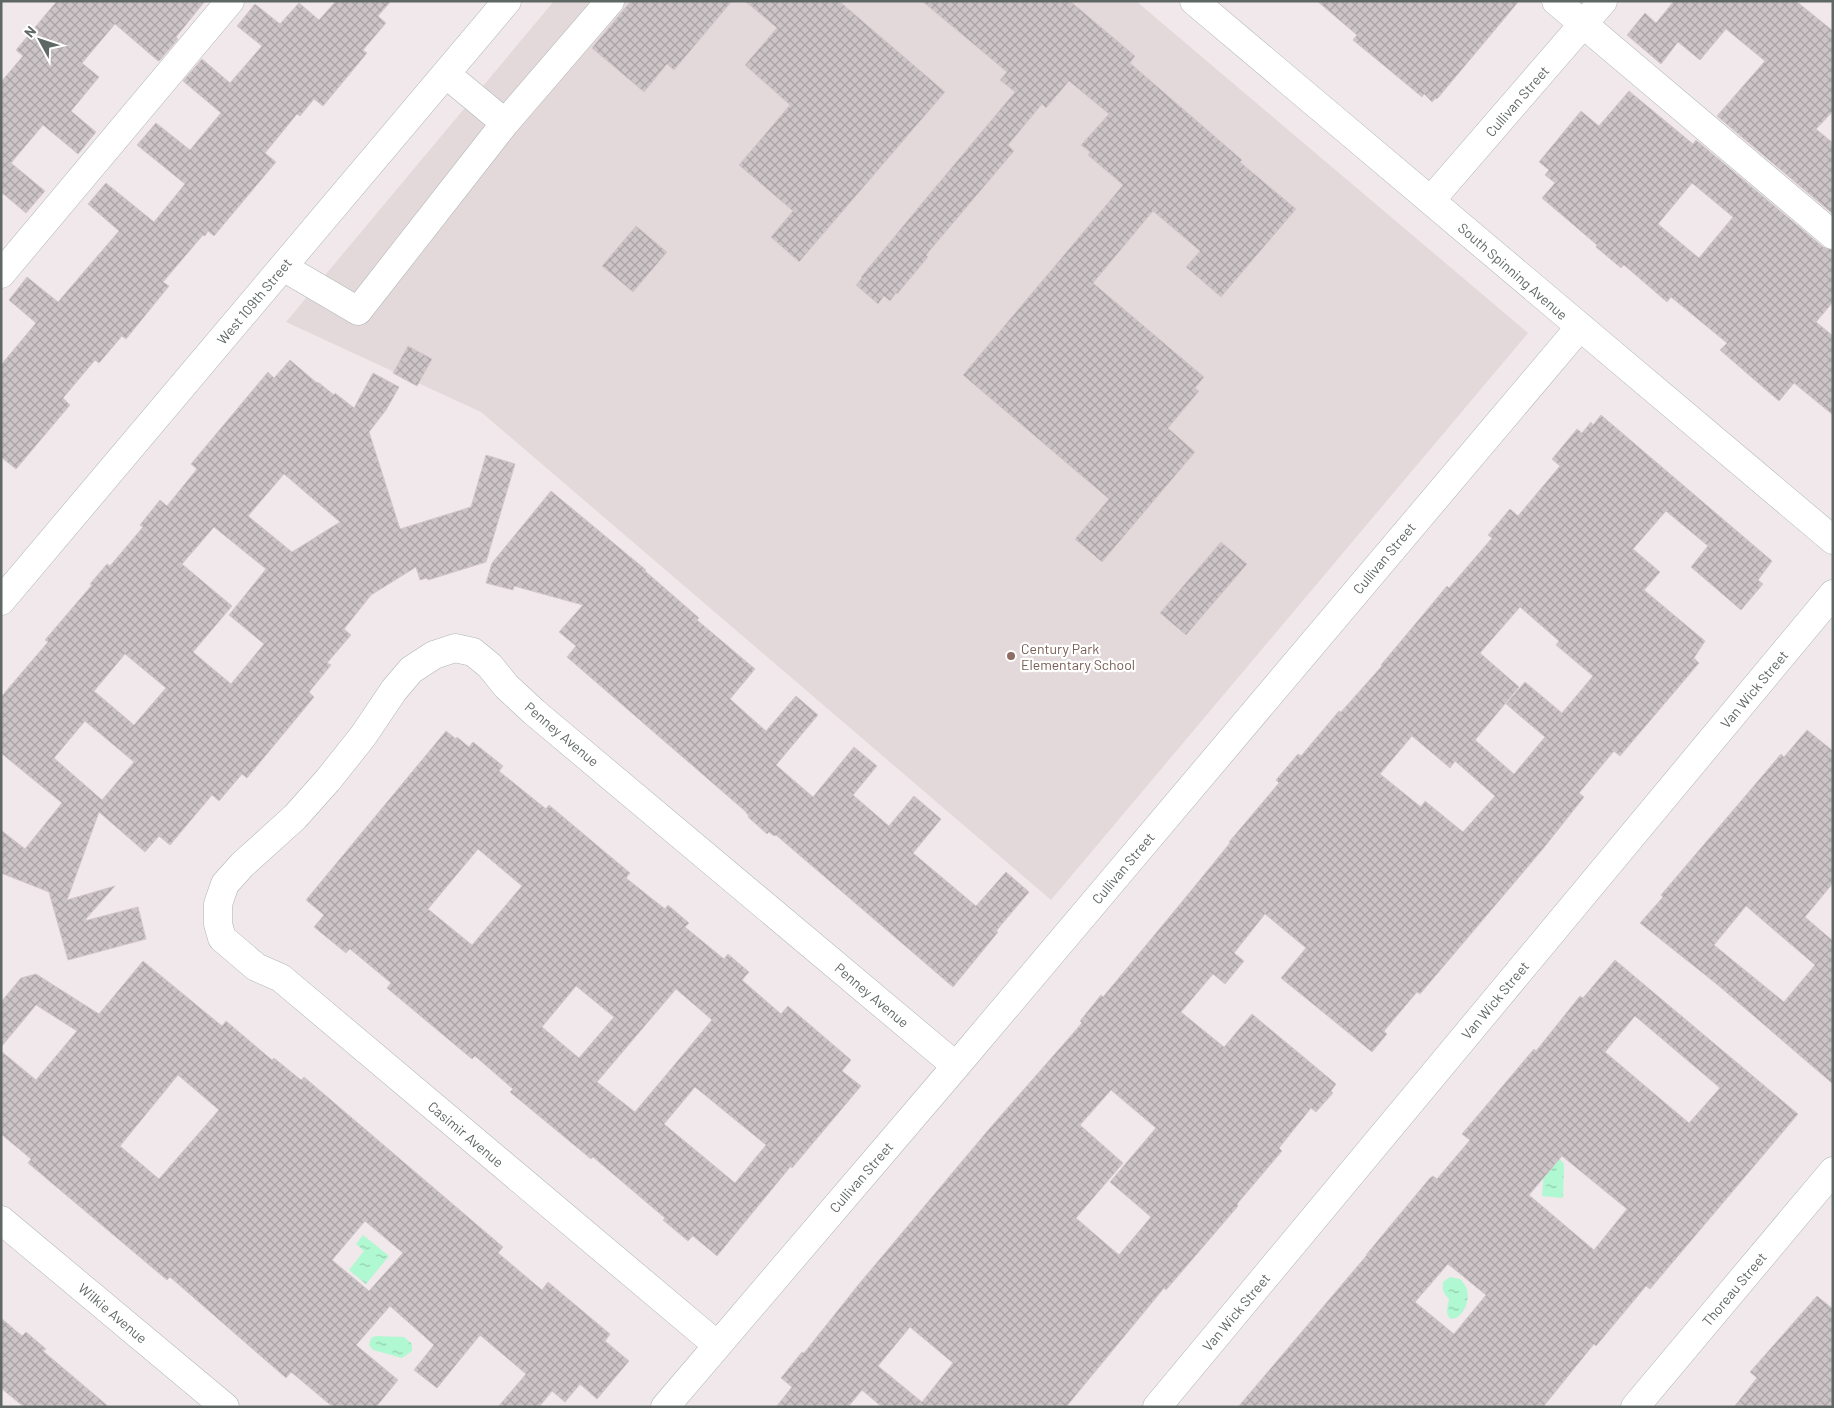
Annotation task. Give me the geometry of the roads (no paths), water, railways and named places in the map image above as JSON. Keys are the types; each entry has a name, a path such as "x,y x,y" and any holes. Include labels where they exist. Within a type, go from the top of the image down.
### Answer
{"street":[{"path":"1,274 230,1"},
{"name":"West 109th Street","path":"1,601 507,1"},
{"path":"283,267 358,311 505,123 610,1"},
{"name":"South Spinning Avenue","path":"1194,1 1431,200 1579,328 1833,540"},
{"path":"1556,1 1833,235"},
{"name":"Cullivan Street","path":"1431,200 1603,1"},
{"path":"446,74 505,123"},
{"name":"Cullivan Street","path":"665,1407 956,1066 1579,328"},
{"name":"Van Wick Street","path":"1157,1407 1833,594"},
{"name":"Penney Avenue","path":"218,924 218,904 225,884 242,865 295,817 328,780 363,736 394,690 411,670 434,655 455,648 473,652 490,666 506,686 534,712 956,1066"},
{"name":"Casimir Avenue","path":"218,924 222,938 237,952 256,967 281,978 717,1345"},
{"name":"Thoreau Street","path":"1635,1407 1833,1171"},
{"name":"Wilkie Avenue","path":"1,1220 225,1407"}],"water":[{"path":"1545,1158 1560,1159 1564,1164 1563,1198 1542,1196"},
{"path":"363,1235 389,1256 366,1284 349,1270 364,1251 356,1244"},
{"path":"1450,1277 1460,1279 1466,1287 1468,1294 1465,1309 1459,1316 1451,1319 1447,1312 1449,1299 1443,1287 1443,1282"},
{"path":"376,1336 404,1337 412,1344 412,1351 402,1358 373,1350 369,1345 371,1338"}],"place":[{"name":"Century Park Elementary School","path":"1011,656"}]}
